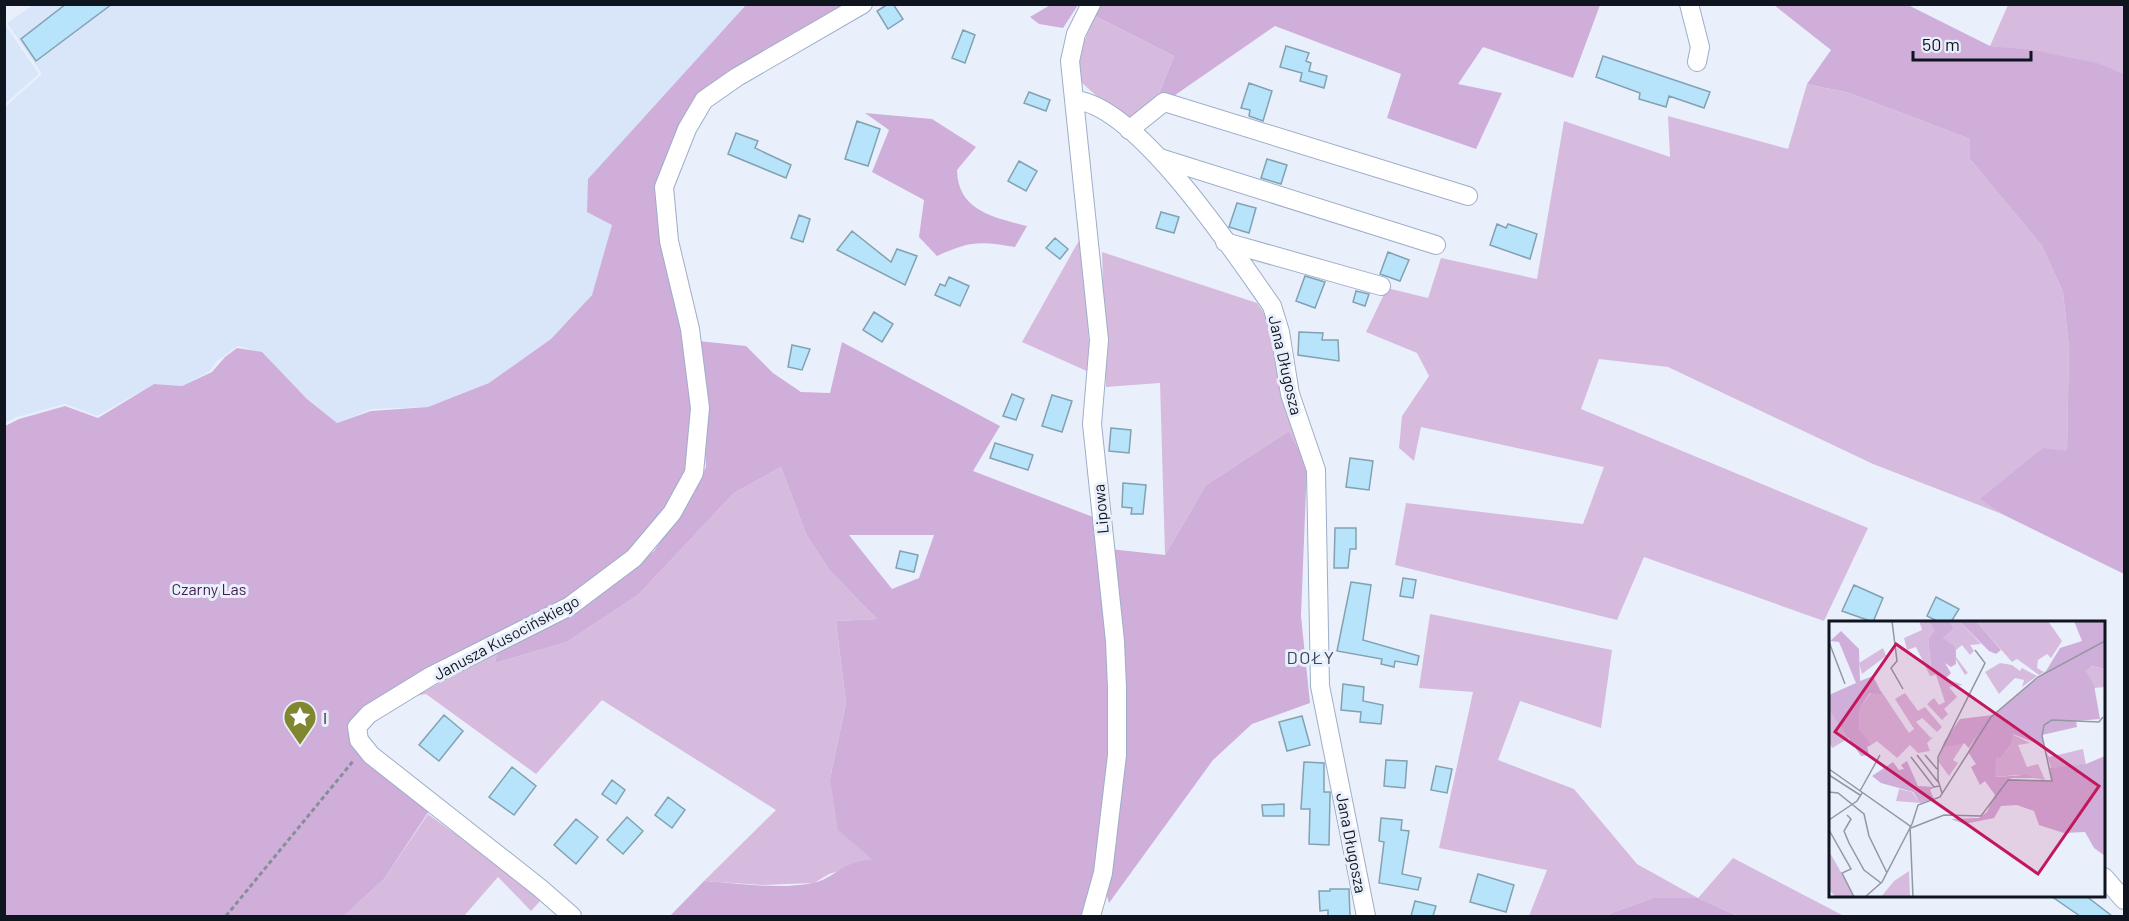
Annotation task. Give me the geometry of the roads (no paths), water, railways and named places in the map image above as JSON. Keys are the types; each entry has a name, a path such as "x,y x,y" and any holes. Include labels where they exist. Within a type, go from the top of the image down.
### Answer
{"street":[{"name":"Janusza Kusocińskiego","path":"572,916 364,747 357,734 357,727 369,714 431,676 570,606 634,558 672,513 694,473 700,408 690,329 669,241 664,187 687,129 704,100 756,65 862,4"},
{"path":"1074,100 1070,61 1076,34 1091,4"},
{"path":"1689,4 1700,47 1697,62"},
{"name":"Jana Długosza","path":"1074,100 1088,101 1129,130 1158,157 1272,306 1280,332 1290,394 1316,470 1320,686 1366,916"},
{"name":"Lipowa","path":"1074,100 1099,340 1092,424 1115,641 1117,688 1117,755 1103,873 1091,916"},
{"path":"1129,130 1164,102 1468,196"},
{"path":"1158,157 1436,245"},
{"path":"1225,242 1381,286"},
{"path":"2105,880 2124,900"}],"place":[{"name":"I","path":"300,746"}],"district":[{"name":"DOŁY","path":"1311,657"}],"park label":[{"name":"Czarny Las","path":"209,588"}]}
